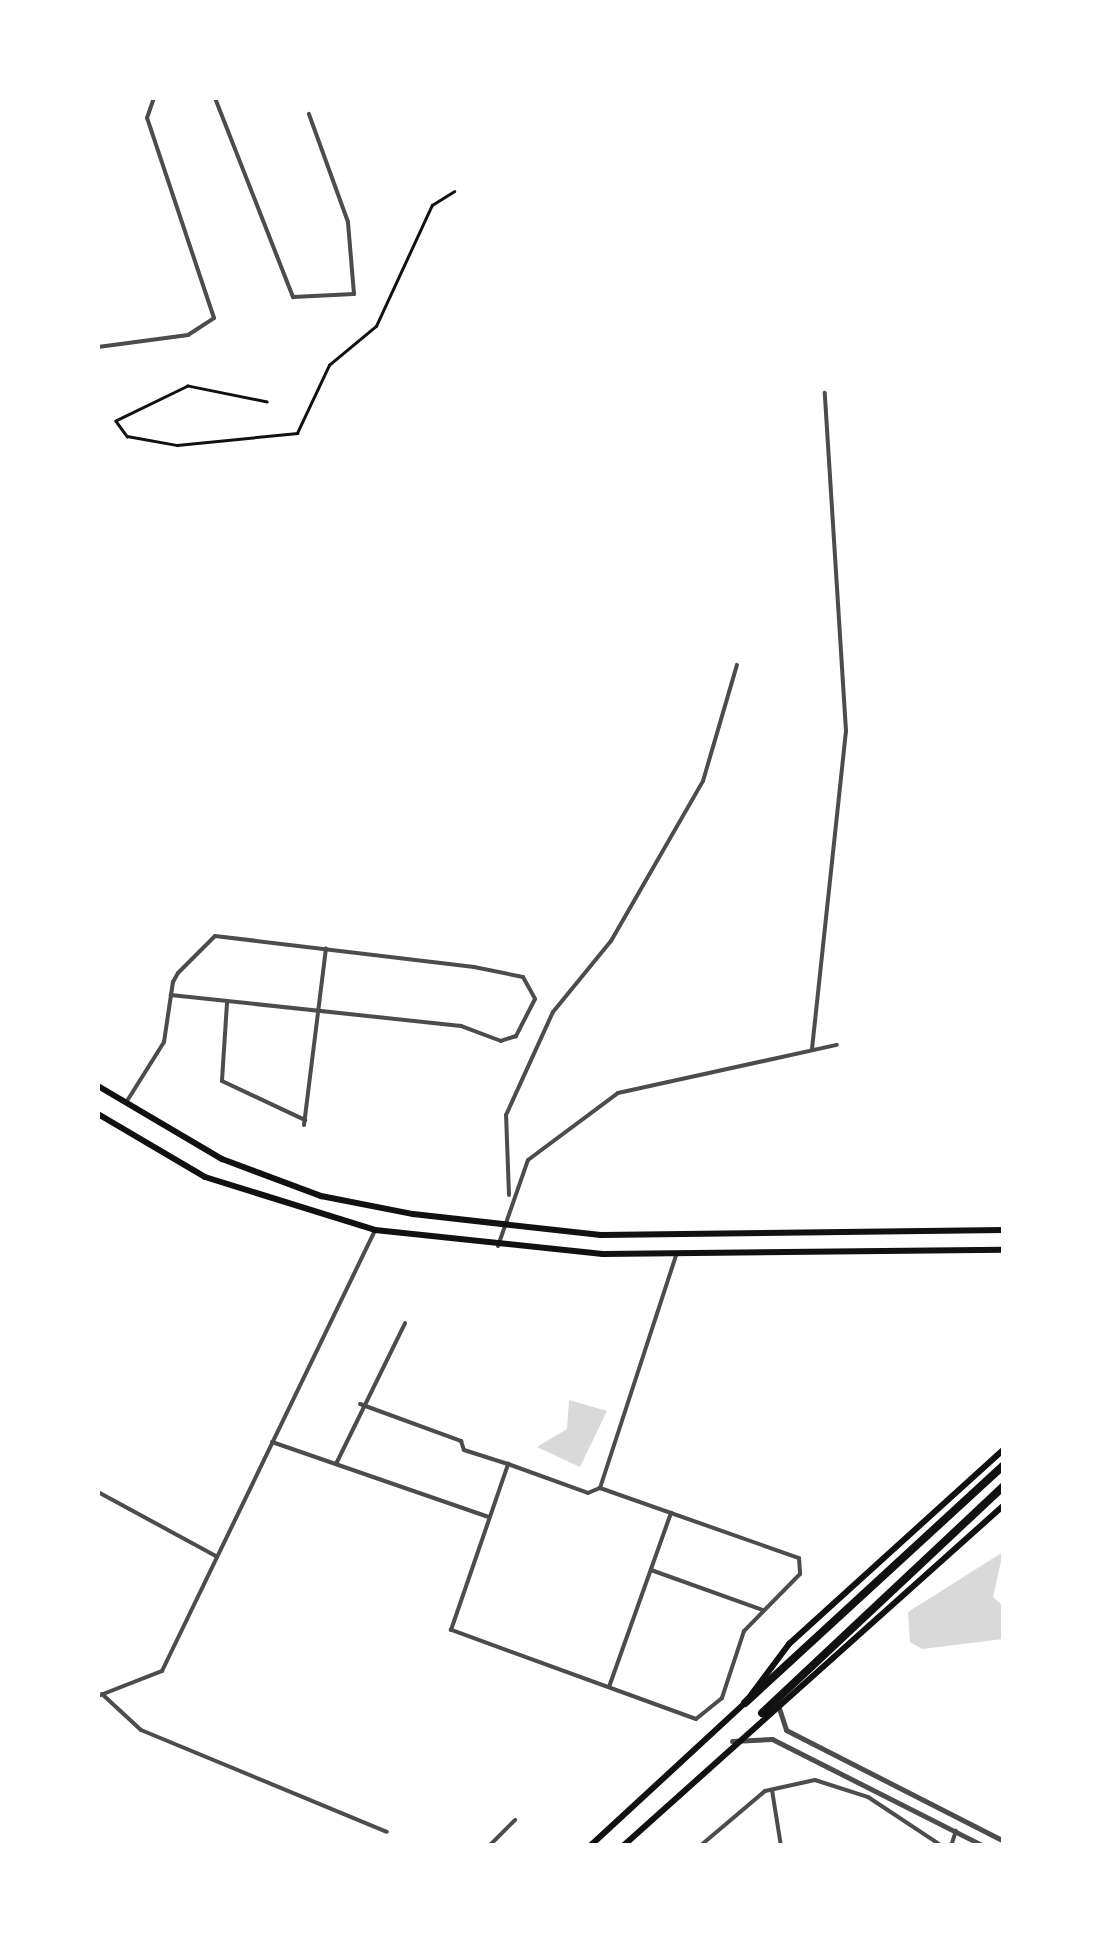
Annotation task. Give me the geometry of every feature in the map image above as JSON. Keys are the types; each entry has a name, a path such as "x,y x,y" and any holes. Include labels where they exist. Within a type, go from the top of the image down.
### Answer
{"highway":[{"path":"745,1704 1004,1466"},
{"path":"762,1712 1004,1486"}],"main road":[{"path":"98,1086 222,1159 320,1196 601,1235 1004,1230"},
{"path":"98,1114 206,1177 374,1230 498,1246 676,1255 1004,1250"},
{"path":"590,1846 745,1704 783,1650 1004,1448"},
{"path":"623,1846 762,1712 778,1705 1004,1505"}],"street":[{"path":"98,347 188,335 214,318 147,118 154,98"},
{"path":"215,98 293,298 354,294 348,222 309,114"},
{"path":"812,1049 846,731 825,393"},
{"path":"498,1246 509,1195 506,1114 554,1012 611,941 703,781 737,665"},
{"path":"125,1105 160,1050 171,995 208,938 326,948 523,978 535,999 516,1036 501,1041 461,1026 171,995"},
{"path":"228,1001 222,1081 304,1122 326,948"},
{"path":"509,1195 528,1160 618,1093 837,1046"},
{"path":"374,1230 162,1671 100,1695 141,1730 387,1832"},
{"path":"600,1488 676,1255"},
{"path":"336,1464 360,1404 405,1323"},
{"path":"360,1404 508,1464 600,1488 799,1558 800,1574 744,1631 722,1698 696,1719 450,1630 508,1464"},
{"path":"272,1442 489,1517"},
{"path":"98,1492 217,1557"},
{"path":"609,1687 671,1512"},
{"path":"651,1570 763,1610"},
{"path":"785,1689 778,1705 786,1730 1004,1841"},
{"path":"732,1742 772,1738 984,1846"},
{"path":"700,1846 772,1790 828,1780 942,1846"},
{"path":"772,1790 781,1846"},
{"path":"489,1846 515,1820"},
{"path":"951,1846 956,1831"}],"path":[{"path":"267,402 204,386 120,412 118,430 177,446 298,433 328,365 376,326 432,205 454,191"}],"shaded area":[{"path":"569,1400 607,1411 580,1467 537,1447 567,1429"},
{"path":"1003,1552 993,1597 1003,1606 1003,1639 922,1649 910,1642 908,1612"}]}
